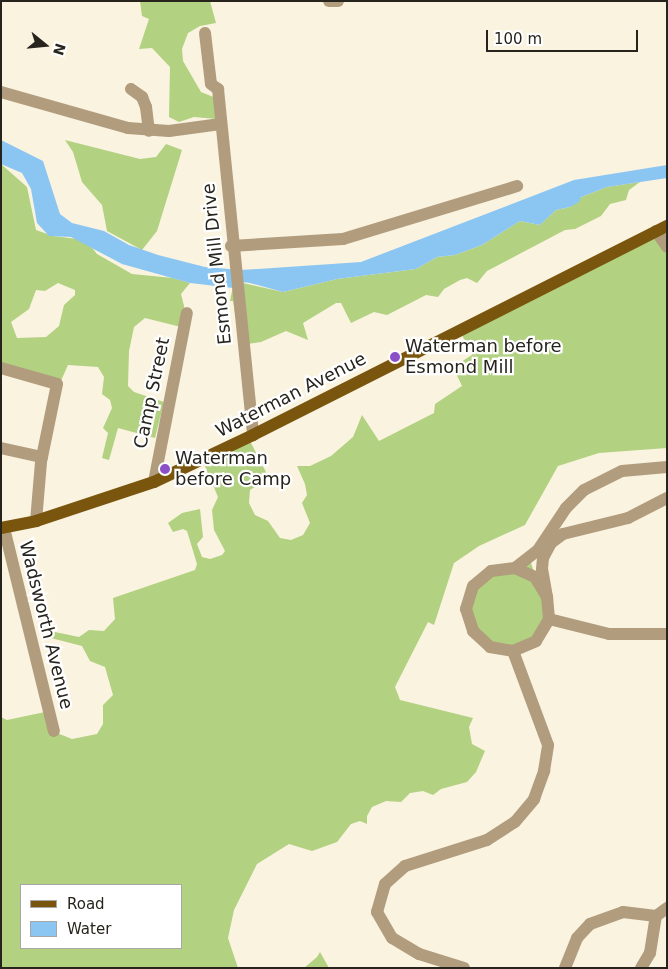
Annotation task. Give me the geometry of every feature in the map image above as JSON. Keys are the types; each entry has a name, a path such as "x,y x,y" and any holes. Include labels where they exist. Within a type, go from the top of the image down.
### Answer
{"main road":[{"name":"Waterman Avenue","path":"3,528 36,521 154,482 253,435 661,228"}],"street":[{"path":"329,1 338,1"},
{"name":"Esmond Mill Drive","path":"205,33 211,84 218,89 232,246 253,435"},
{"path":"130,89 142,97 146,107 149,131"},
{"path":"1,92 128,128 149,131 221,124"},
{"path":"232,246 343,238 517,186"},
{"path":"661,228 667,247"},
{"name":"Camp Street","path":"154,482 187,313"},
{"path":"1,368 57,384 42,457 36,521"},
{"path":"1,448 42,457"},
{"path":"667,467 622,471 584,490 566,508 538,550 515,568 491,571 473,586 466,609 473,631 490,647 514,651 536,640 549,619 542,569 543,558 551,543 563,534 628,518 667,498"},
{"name":"Wadsworth Avenue","path":"3,528 54,732"},
{"path":"515,568 535,577 547,597"},
{"path":"549,619 609,634 667,634"},
{"path":"464,968 419,954 392,938 378,912 385,884 405,866 487,840 515,822 534,799 544,771 548,746 514,651"},
{"path":"565,968 578,938 590,924 623,912 656,916 667,908"},
{"path":"641,968 650,953 656,916"}],"green space":[{"path":"140,1 210,1 216,23 200,26 188,33 182,49 183,61 201,92 221,100 217,119 194,117 179,122 169,117 170,67 152,48 139,49 149,19 142,16"},
{"path":"65,140 140,159 156,157 166,144 182,150 157,231 142,250 107,231 102,205 82,182 73,152"},
{"path":"1,164 27,187 36,230 53,236 86,240 97,254 132,274 173,278 190,283 181,294 186,314 181,327 145,318 134,327 129,351 128,386 134,392 164,402 155,438 118,428 109,460 102,458 108,433 103,428 112,408 110,400 102,394 104,377 98,367 68,365 60,383 1,369","holes":["58,283 75,290 75,295 64,305 59,326 46,337 17,338 11,322 29,309 36,290 45,291"]},
{"path":"640,182 629,190 626,200 610,204 601,216 575,229 565,230 487,271 477,283 467,278 460,280 444,289 438,297 426,295 387,315 374,312 351,323 341,303 336,303 303,323 308,340 286,331 261,342 240,345 233,301 230,301 234,281 283,292 337,279 416,269 437,257 455,255 482,245 520,221 540,225 556,210 570,207 581,197 607,187"},
{"path":"667,227 667,448 599,453 558,466 525,525 479,546 454,563 434,625 428,622 395,687 400,700 473,718 469,727 472,744 485,751 476,772 467,782 441,789 433,795 423,791 410,793 401,802 386,801 372,807 367,816 367,824 360,821 351,824 337,842 312,851 289,844 257,864 234,910 228,938 238,968 1,968 1,717 7,720 45,712 52,731 72,739 97,734 103,724 103,705 113,695 105,667 90,661 82,646 47,637 55,632 79,637 89,630 104,631 115,619 113,598 195,570 197,564 187,531 183,529 173,532 168,523 182,513 200,509 203,537 197,544 202,557 210,559 222,555 225,551 214,530 212,510 218,497 204,464 249,439 269,478 250,490 249,503 255,515 268,521 280,538 291,540 303,535 310,523 302,503 307,495 305,484 297,466 310,466 331,456 353,437 362,415 379,441 434,413 435,404 462,386 453,367 472,355 460,331"},
{"path":"530,560 551,622 523,651 477,638 468,597 487,569"},
{"path":"320,952 329,968 304,968 317,957"}],"water":[{"path":"1,140 43,161 60,214 72,223 104,231 129,245 158,255 205,267 241,270 361,262 574,180 667,165 667,178 607,187 581,197 579,202 570,207 556,210 540,225 520,221 482,245 455,255 437,257 416,269 337,279 283,292 250,283 234,281 233,288 190,283 122,264 71,237 49,236 37,223 31,189 22,173 1,164"}],"place":[{"name":"Waterman before Esmond Mill","path":"395,357"},
{"name":"Waterman before Camp","path":"165,469"}]}
